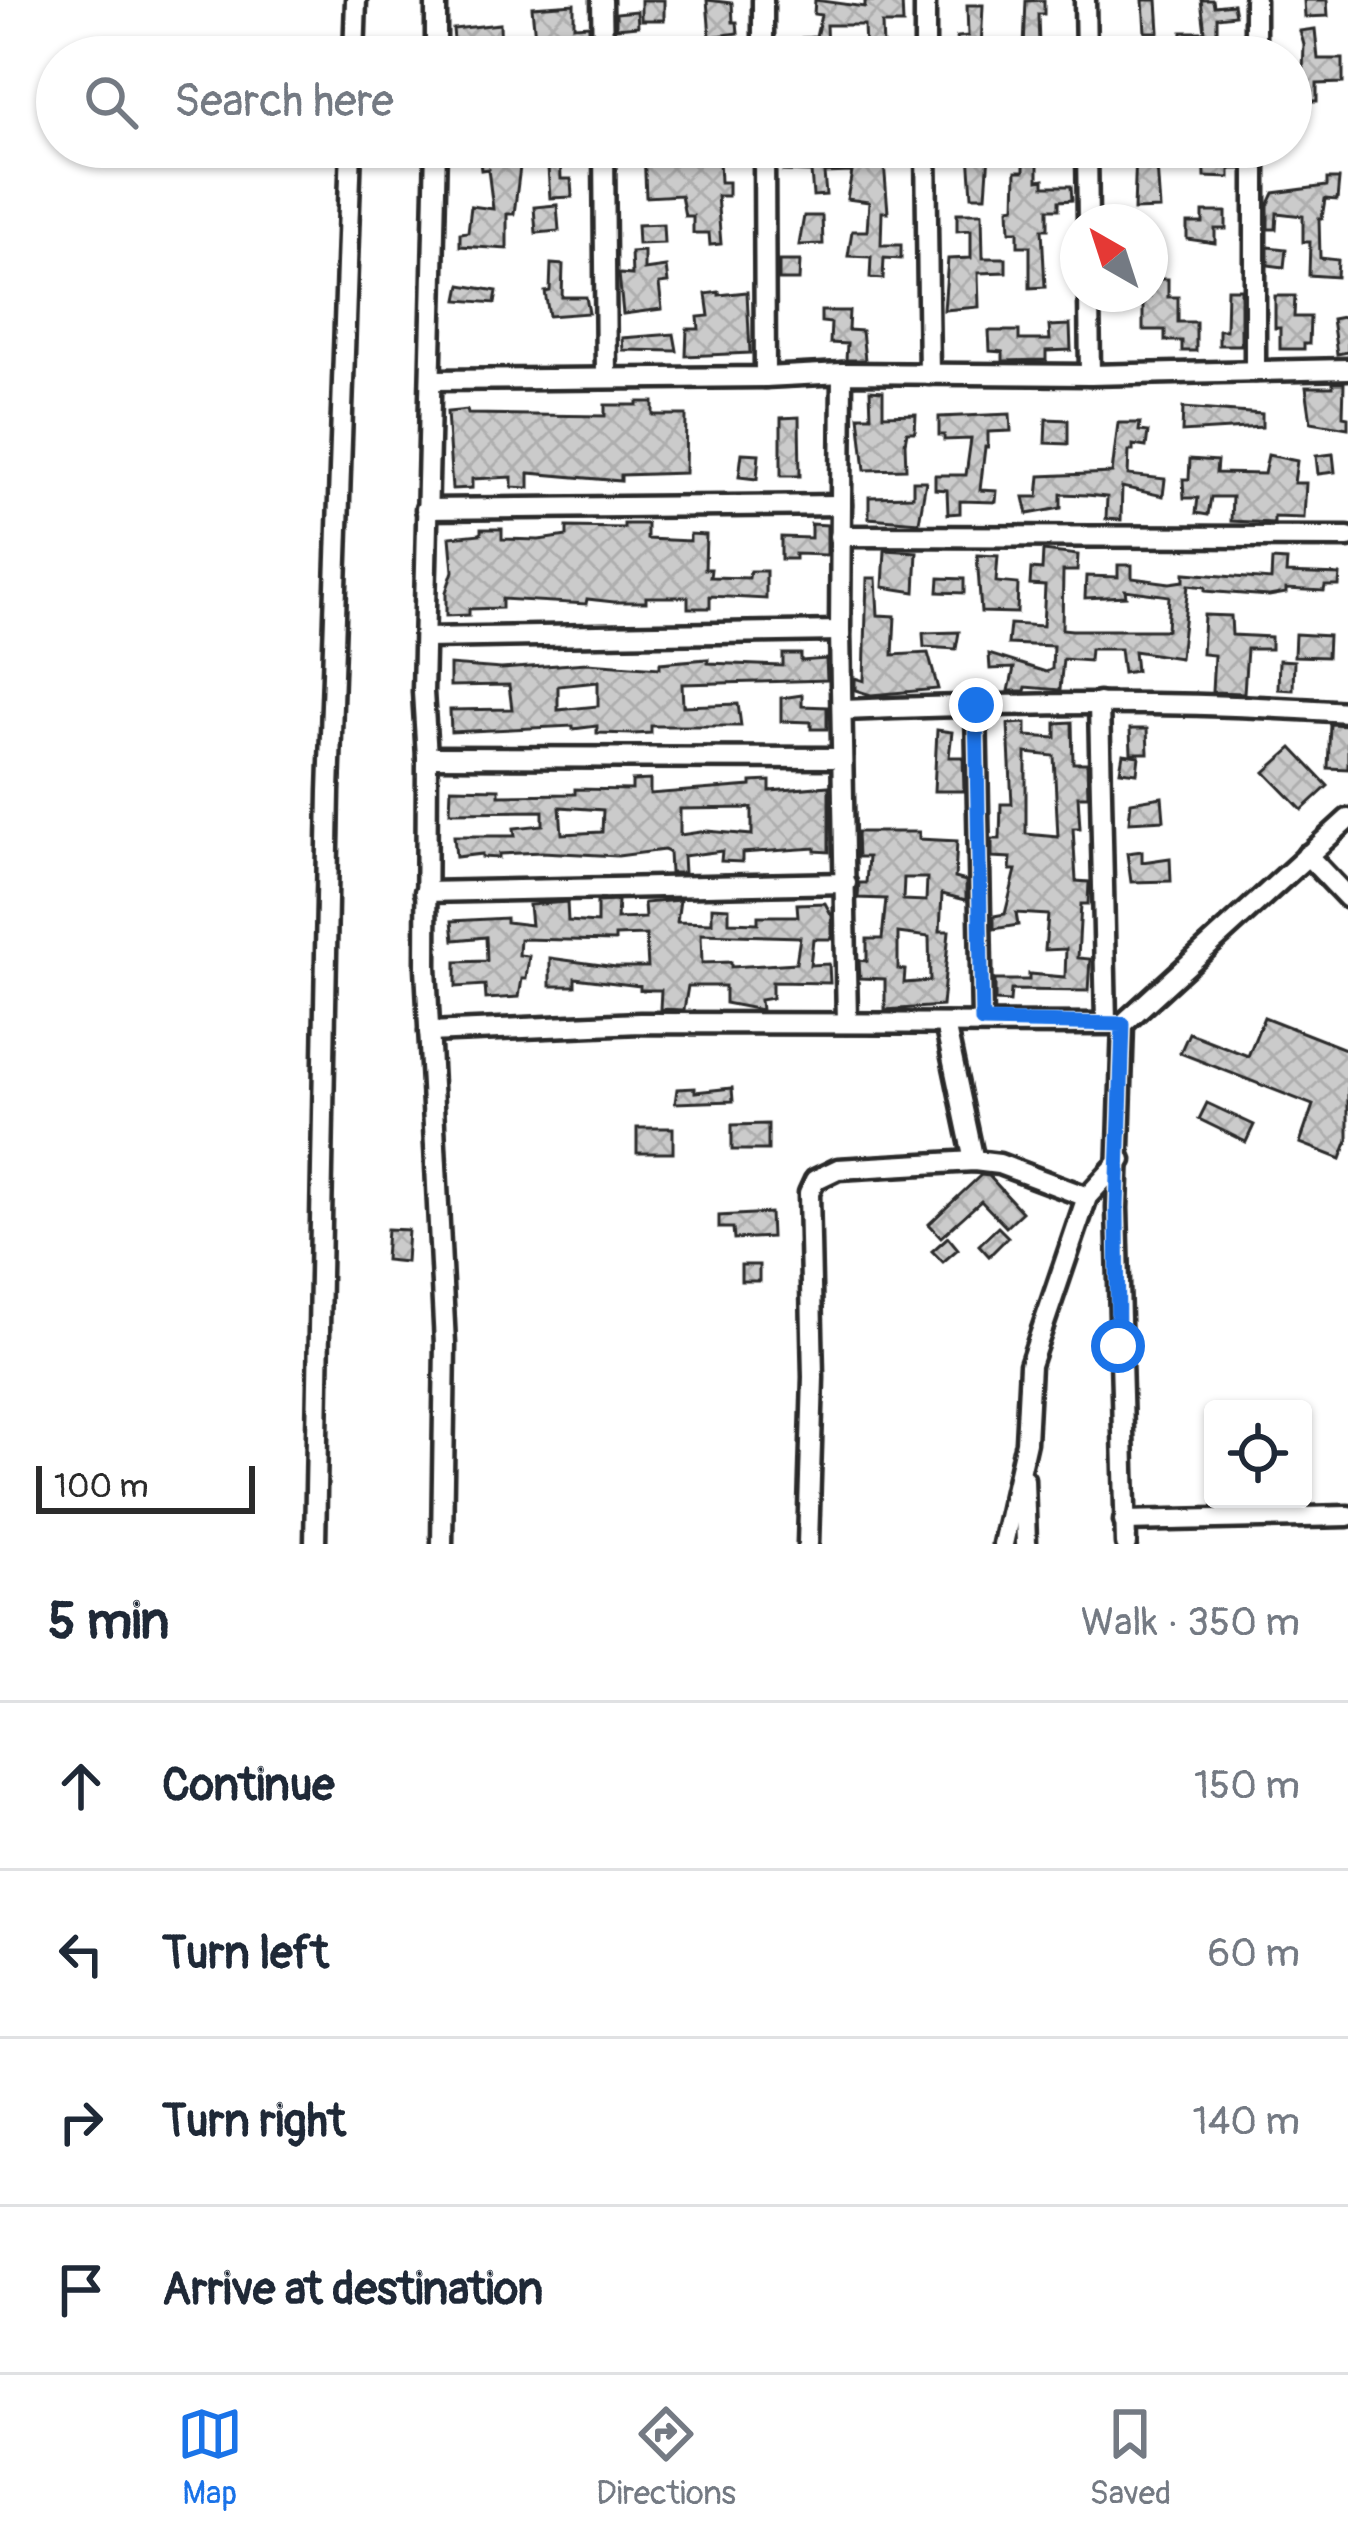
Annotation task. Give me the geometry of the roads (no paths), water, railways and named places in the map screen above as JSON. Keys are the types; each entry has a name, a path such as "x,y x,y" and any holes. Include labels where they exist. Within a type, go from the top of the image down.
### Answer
{"street":[{"path":"355,36 356,0"},
{"path":"436,0 436,36"},
{"path":"602,0 603,36"},
{"path":"763,0 763,36"},
{"path":"925,0 925,36"},
{"path":"1085,0 1086,36"},
{"path":"1255,0 1255,36"},
{"path":"315,1544 329,792 350,168"},
{"path":"436,168 423,692 429,1032 445,1343 442,1544"},
{"path":"604,168 606,378"},
{"path":"764,168 765,377"},
{"path":"926,168 928,374"},
{"path":"1087,168 1088,204"},
{"path":"1255,168 1255,371"},
{"path":"1089,312 1090,375"},
{"path":"432,380 1348,369"},
{"path":"842,373 840,631 848,1023"},
{"path":"426,508 841,505"},
{"path":"841,536 1348,537"},
{"path":"424,638 840,631"},
{"path":"844,710 1099,703 1348,712"},
{"path":"1099,703 1121,1160 1117,1208 1126,1544"},
{"path":"976,705 982,1021"},
{"path":"427,757 842,758"},
{"path":"429,1032 640,1023 1114,1023 1348,819"},
{"path":"1306,855 1348,898"},
{"path":"425,892 846,883"},
{"path":"946,1024 974,1160"},
{"path":"808,1544 809,1193 815,1180 838,1169 974,1160 1013,1168 1088,1197"},
{"path":"1026,1544 1022,1462 1030,1365 1088,1197 1121,1160"},
{"path":"1003,1544 1022,1462"},
{"path":"1124,1521 1348,1516"}]}
